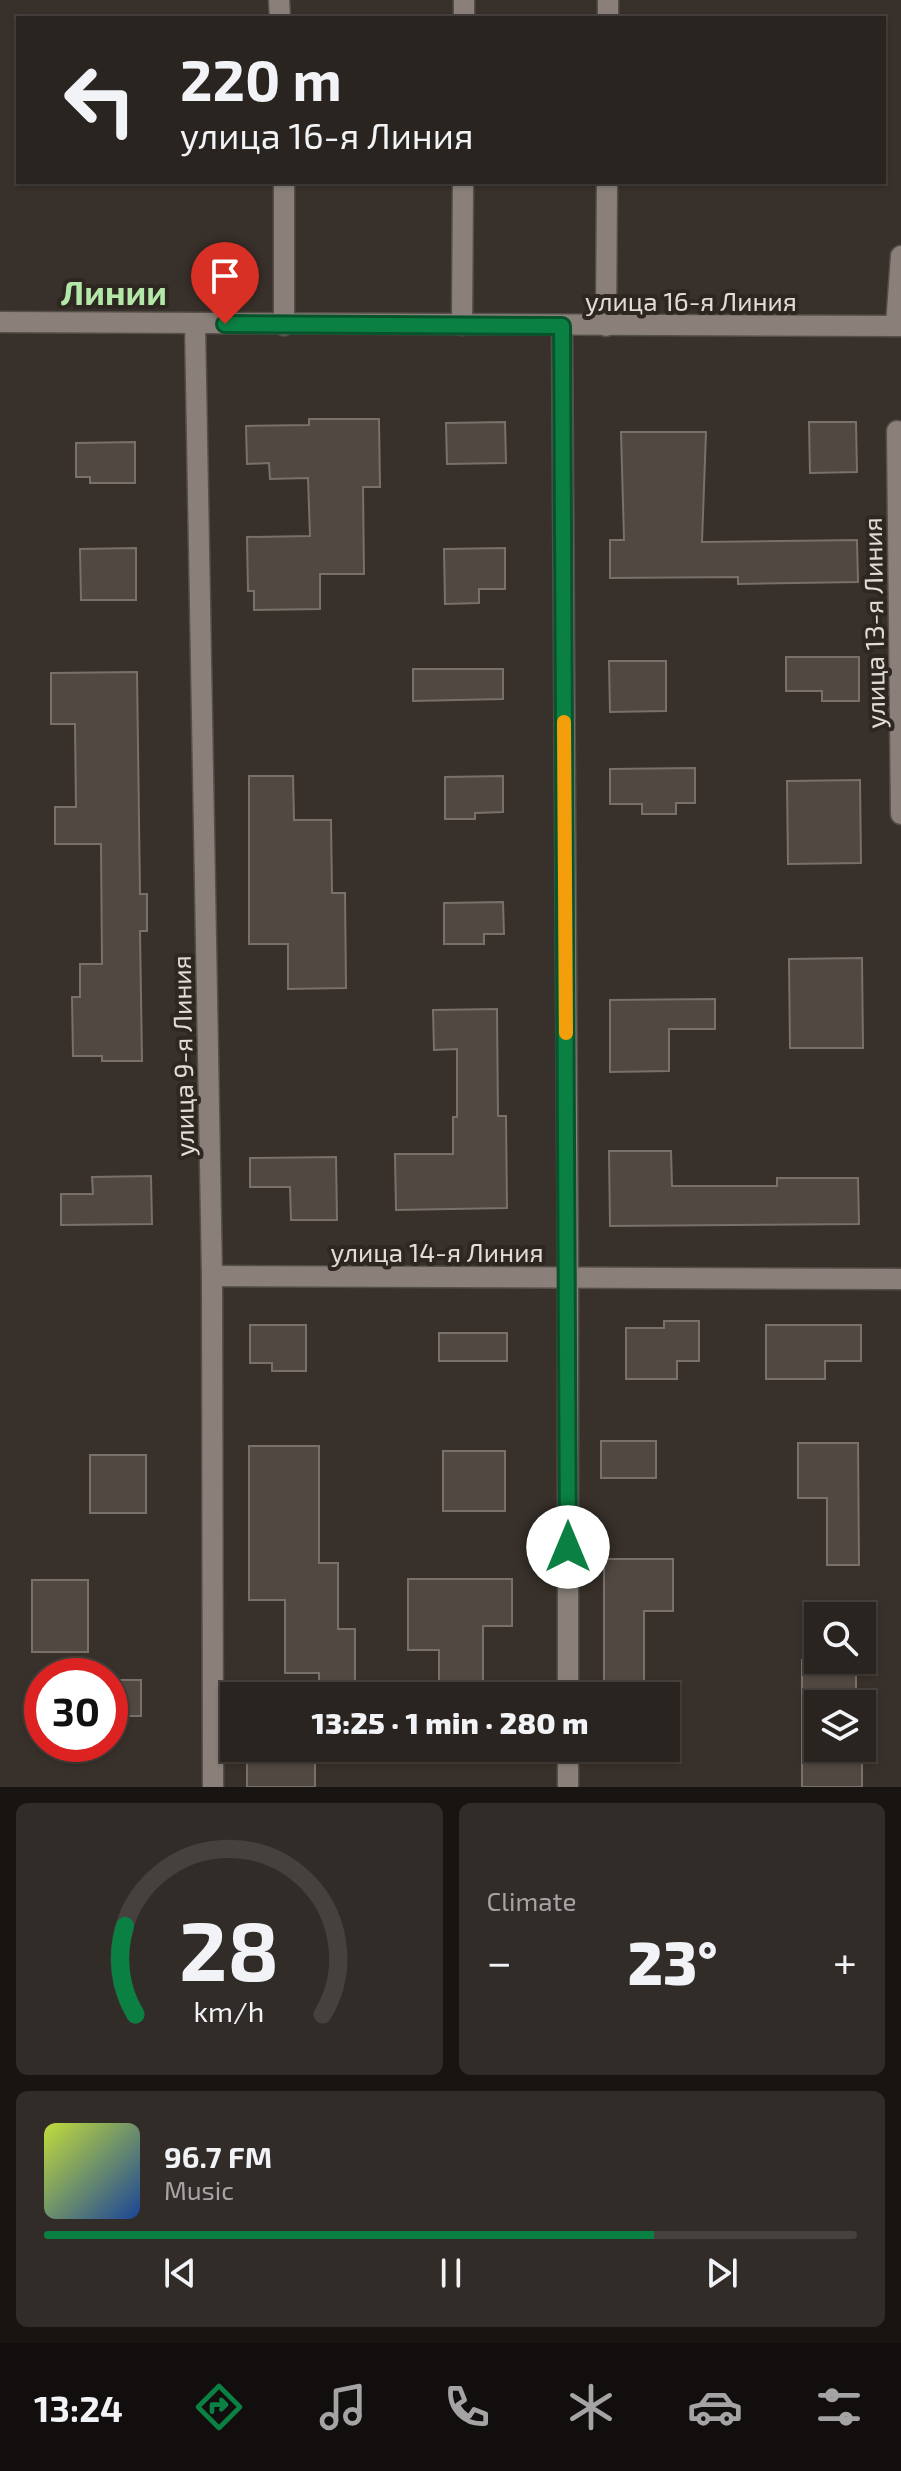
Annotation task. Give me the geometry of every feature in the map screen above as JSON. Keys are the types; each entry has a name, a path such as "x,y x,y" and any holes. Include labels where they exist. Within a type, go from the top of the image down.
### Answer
{"street":[{"path":"284,184 284,325"},
{"path":"462,325 463,184"},
{"path":"606,326 607,184"},
{"path":"899,326 901,256"},
{"name":"улица 16-я Линия","path":"0,322 899,326"},
{"name":"улица 9-я Линия","path":"195,324 212,1276 213,1787"},
{"path":"562,326 568,1682"},
{"name":"улица 13-я Линия","path":"897,431 901,814"},
{"name":"улица 14-я Линия","path":"212,1276 901,1279"},
{"path":"568,1762 568,1787"}],"building":[{"path":"309,419 379,419 380,487 363,487 364,574 320,574 320,609 254,610 254,591 248,591 247,537 310,536 308,478 270,479 269,463 247,464 246,426 309,425"},
{"path":"505,422 506,463 447,464 446,423"},
{"path":"809,422 856,422 857,472 810,473"},
{"path":"621,432 706,432 702,542 857,540 858,582 738,584 738,577 610,578 610,540 624,540"},
{"path":"135,442 135,483 90,483 90,477 76,477 76,443"},
{"path":"136,548 136,600 81,600 80,549"},
{"path":"505,548 505,589 479,589 479,603 445,604 444,549"},
{"path":"786,657 859,657 859,701 822,701 822,691 786,691"},
{"path":"609,661 666,661 666,711 610,712"},
{"path":"413,669 503,669 503,699 413,701"},
{"path":"137,672 140,894 147,894 147,931 140,931 142,1061 102,1061 102,1056 73,1056 72,997 80,997 80,964 102,964 101,844 55,844 55,807 76,807 75,724 51,724 51,673"},
{"path":"695,768 695,803 676,803 676,814 642,814 642,804 610,804 610,769"},
{"path":"249,776 293,776 294,820 331,820 332,893 345,893 346,988 288,989 288,944 249,944"},
{"path":"503,776 503,812 475,813 475,819 445,819 445,777"},
{"path":"860,780 861,863 788,864 787,781"},
{"path":"503,902 504,934 484,934 484,944 444,944 444,903"},
{"path":"862,958 863,1048 790,1048 789,959"},
{"path":"715,999 715,1029 669,1029 669,1071 610,1072 610,1000"},
{"path":"497,1009 498,1116 506,1116 507,1208 396,1210 395,1154 453,1154 453,1117 457,1117 457,1049 434,1050 433,1010"},
{"path":"609,1151 671,1151 672,1186 777,1186 777,1178 858,1178 859,1224 610,1226"},
{"path":"336,1157 337,1220 291,1220 290,1187 250,1187 250,1158"},
{"path":"151,1176 152,1224 61,1225 61,1194 93,1194 92,1177"},
{"path":"664,1321 699,1321 699,1361 677,1361 677,1379 626,1379 626,1328 664,1328"},
{"path":"250,1325 306,1325 306,1371 272,1371 272,1363 250,1363"},
{"path":"766,1325 861,1325 861,1361 825,1361 825,1379 766,1379"},
{"path":"439,1333 507,1333 507,1361 439,1361"},
{"path":"601,1441 656,1441 656,1478 601,1478"},
{"path":"798,1443 858,1443 859,1565 827,1565 827,1498 798,1498"},
{"path":"249,1446 319,1446 319,1563 338,1563 338,1629 355,1629 355,1682 319,1682 319,1673 285,1673 285,1600 249,1600"},
{"path":"443,1451 505,1451 505,1511 443,1511"},
{"path":"90,1455 146,1455 146,1513 90,1513"},
{"path":"604,1559 673,1559 673,1611 644,1611 644,1682 604,1682"},
{"path":"408,1579 512,1579 512,1626 483,1626 483,1682 439,1682 439,1650 408,1650"},
{"path":"32,1580 88,1580 88,1652 32,1652"},
{"path":"804,1660 804,1674 856,1674 856,1690 804,1690 804,1762 862,1762 862,1787 802,1787"},
{"path":"128,1680 141,1680 141,1716 128,1716"},
{"path":"247,1762 315,1762 315,1787 247,1787"}],"slow traffic":[{"path":"564,722 566,1033"}],"district":[{"name":"Линии","path":"114,291"}],"route":[{"path":"225,324 562,326 568,1547"}]}
